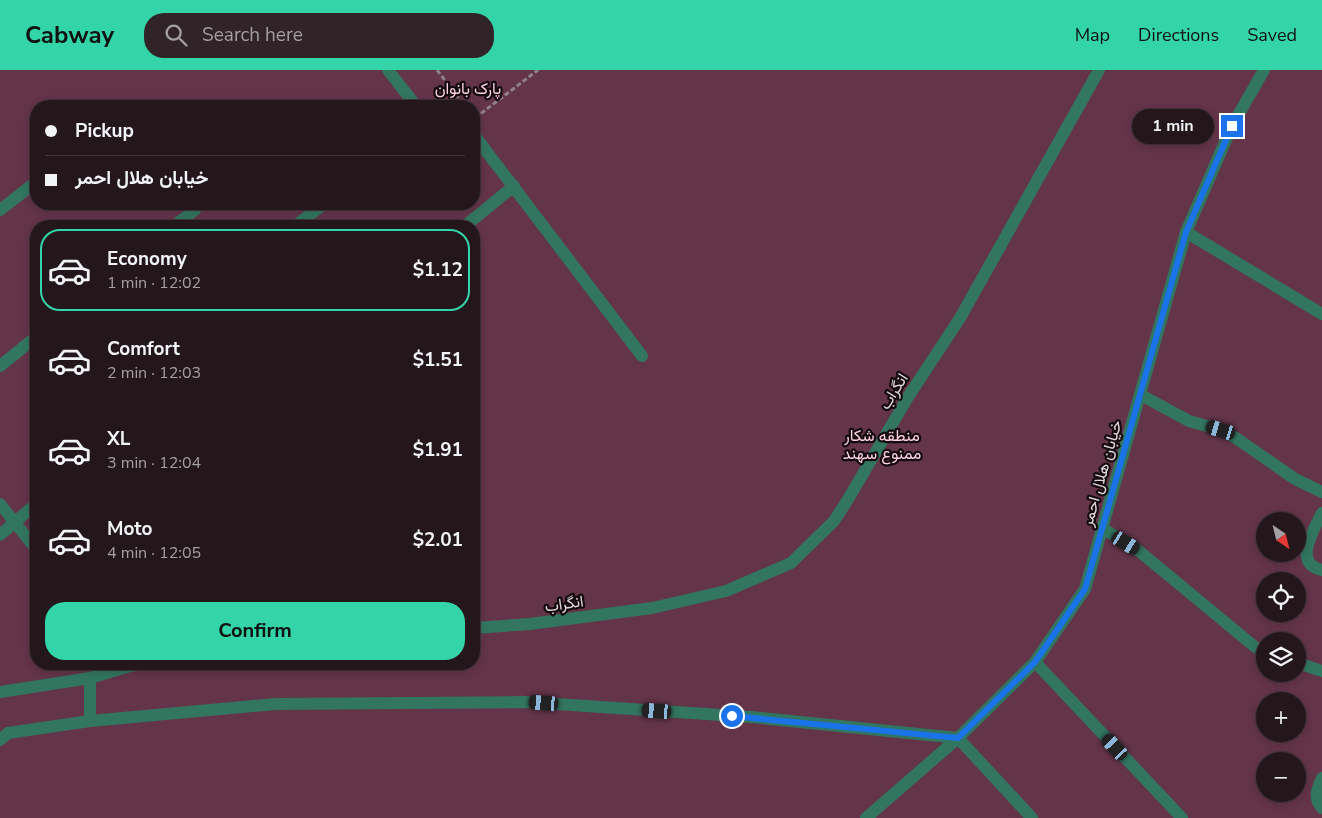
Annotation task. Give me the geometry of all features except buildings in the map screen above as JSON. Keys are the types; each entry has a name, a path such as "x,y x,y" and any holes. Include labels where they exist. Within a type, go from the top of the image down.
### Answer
{"street":[{"path":"388,70 411,100"},
{"name":"انگراب","path":"480,628 530,624 652,608 726,591 791,563 834,521 908,397 960,318 1099,70"},
{"name":"خیابان هلال احمر","path":"866,818 958,738 1035,662 1085,589 1186,232 1232,126 1264,70"},
{"path":"480,143 642,356"},
{"path":"472,220 514,186"},
{"path":"0,210 30,187"},
{"path":"182,220 195,210"},
{"path":"303,220 316,210"},
{"path":"1186,232 1322,314"},
{"path":"0,366 30,342"},
{"path":"1141,395 1189,421 1221,430 1236,438 1295,480 1322,492"},
{"path":"0,504 30,542"},
{"path":"0,535 30,509"},
{"path":"1322,513 1306,551 1307,561 1322,570"},
{"path":"1102,528 1138,550 1256,648"},
{"path":"1035,662 1182,818"},
{"path":"1306,666 1322,671"},
{"path":"0,692 90,678 114,670"},
{"path":"90,678 90,721"},
{"path":"0,740 8,733 90,721 276,704 526,702 750,717 958,738 1032,818"},
{"path":"1322,778 1316,794 1317,803 1322,808"}],"path":[{"path":"437,70 460,100"},
{"path":"480,114 538,70"}],"green space":[{"name":"منطقه شکار ممنوع سهند","path":"0,70 1322,70 1322,818 0,818"}],"route":[{"path":"732,716 958,738 1035,662 1085,589 1186,232 1232,126"}],"park label":[{"name":"پارک بانوان","path":"468,88"}]}
